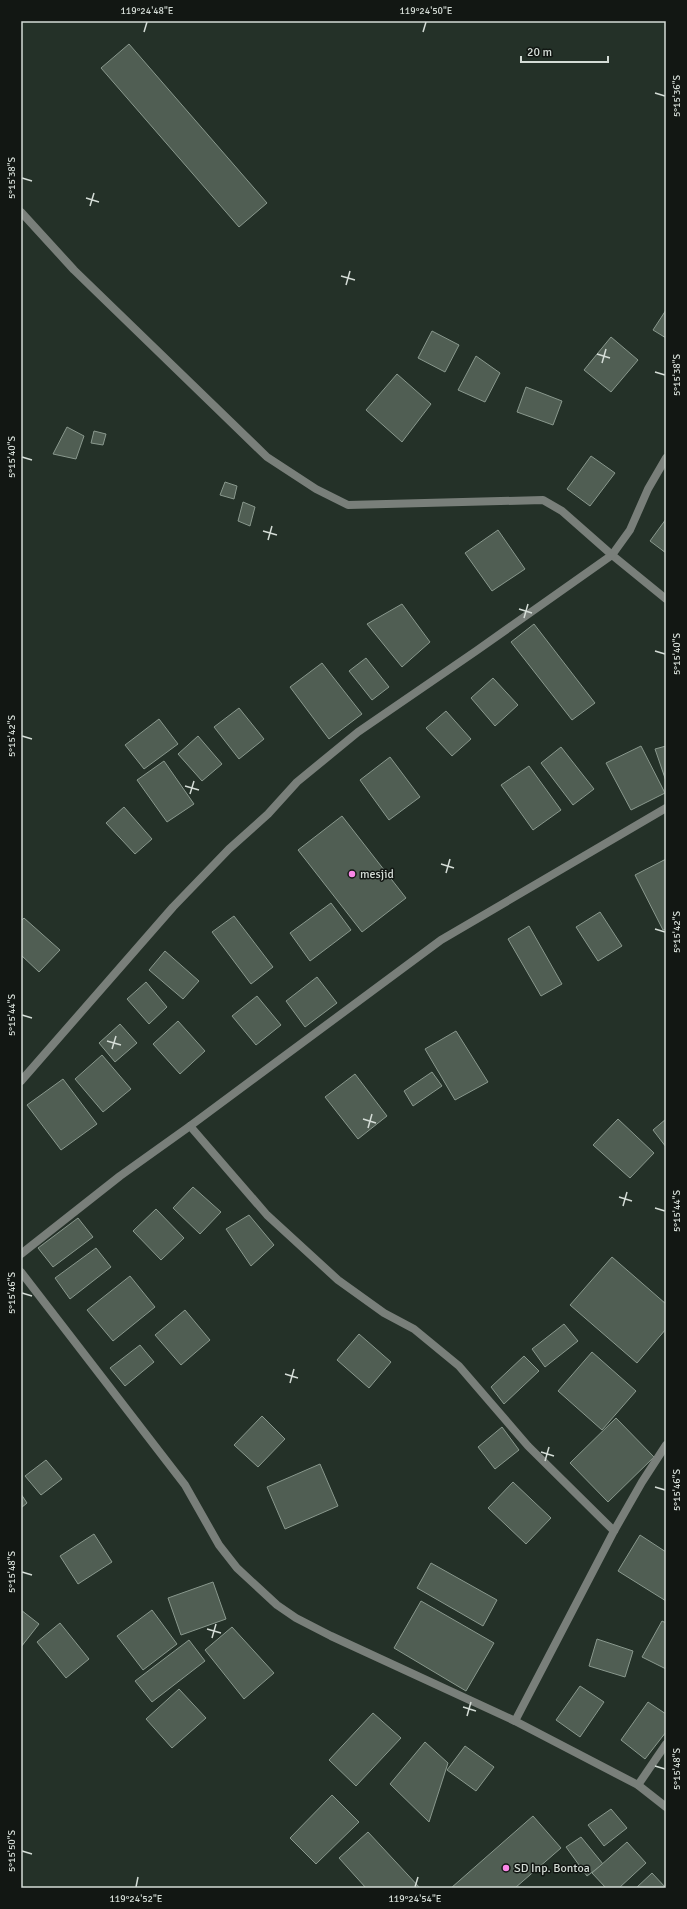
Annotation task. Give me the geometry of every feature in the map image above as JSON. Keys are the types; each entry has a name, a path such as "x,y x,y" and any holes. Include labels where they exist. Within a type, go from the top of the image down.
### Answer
{"street":[{"path":"21,212 74,270 266,457 316,489 348,505 543,500 562,511 612,555 666,599"},
{"path":"21,1081 173,907 229,849 268,814 297,782 358,732 612,555 630,530 648,489 666,458"},
{"path":"21,1254 120,1176 442,940 666,808"},
{"path":"190,1126 267,1215 338,1280 384,1313 414,1329 458,1366 528,1446 614,1531"},
{"path":"21,1272 185,1485 219,1545 237,1568 266,1596 296,1618 331,1636 515,1721 638,1785 666,1807"},
{"path":"515,1721 614,1531 642,1482 666,1445"},
{"path":"638,1785 666,1744"}],"building":[{"path":"129,44 267,203 239,227 101,68"},
{"path":"666,310 666,338 653,330"},
{"path":"432,331 459,345 445,372 418,358"},
{"path":"611,337 638,360 611,392 584,370"},
{"path":"476,356 500,373 485,402 458,390"},
{"path":"397,374 431,404 402,442 366,410"},
{"path":"526,387 562,401 553,425 517,412"},
{"path":"67,427 84,436 76,459 53,454"},
{"path":"94,431 106,434 103,445 91,443"},
{"path":"591,456 615,473 590,506 567,489"},
{"path":"225,482 237,486 234,499 220,495"},
{"path":"243,502 255,507 250,526 238,521"},
{"path":"666,519 666,553 650,541"},
{"path":"498,530 525,569 492,591 465,553"},
{"path":"402,604 430,642 402,667 367,624"},
{"path":"534,624 595,703 572,720 511,642"},
{"path":"366,658 389,687 372,700 349,671"},
{"path":"322,663 362,714 329,739 290,687"},
{"path":"493,678 518,705 495,726 471,698"},
{"path":"239,708 264,739 239,759 214,727"},
{"path":"446,711 471,739 452,756 426,728"},
{"path":"159,719 178,744 144,769 125,745"},
{"path":"198,736 222,764 202,781 178,754"},
{"path":"641,746 665,793 631,810 606,763"},
{"path":"666,746 666,781 655,749"},
{"path":"561,747 594,789 573,805 541,763"},
{"path":"390,757 420,797 389,820 360,780"},
{"path":"164,761 194,804 167,822 137,780"},
{"path":"529,766 561,810 533,830 501,785"},
{"path":"124,807 152,839 135,854 106,823"},
{"name":"mesjid","path":"342,816 406,898 362,932 298,850"},
{"path":"666,859 666,929 663,930 635,875"},
{"path":"331,903 351,930 310,961 290,933"},
{"path":"600,912 622,946 598,961 576,927"},
{"path":"234,916 273,967 251,984 212,932"},
{"path":"24,918 60,950 39,972 21,955 21,921"},
{"path":"529,926 562,984 541,996 508,939"},
{"path":"165,951 199,981 183,999 149,970"},
{"path":"317,977 337,1003 305,1027 286,1001"},
{"path":"146,982 167,1007 149,1024 127,999"},
{"path":"257,996 281,1025 256,1045 232,1016"},
{"path":"178,1021 205,1051 180,1074 153,1044"},
{"path":"120,1024 137,1043 115,1062 99,1043"},
{"path":"456,1031 488,1082 455,1100 425,1049"},
{"path":"102,1055 131,1089 103,1112 75,1079"},
{"path":"432,1072 442,1086 413,1106 404,1091"},
{"path":"355,1074 387,1116 358,1139 325,1097"},
{"path":"63,1079 97,1124 61,1150 27,1105"},
{"path":"618,1119 654,1153 630,1178 593,1145"},
{"path":"666,1119 666,1147 653,1130"},
{"path":"193,1187 221,1212 200,1234 173,1208"},
{"path":"156,1209 184,1238 161,1260 133,1231"},
{"path":"249,1215 274,1245 251,1266 226,1229"},
{"path":"78,1218 93,1237 53,1267 38,1248"},
{"path":"96,1248 111,1267 70,1299 55,1278"},
{"path":"612,1257 666,1304 666,1329 637,1363 570,1305"},
{"path":"130,1276 155,1307 113,1341 87,1310"},
{"path":"185,1310 210,1340 181,1365 155,1335"},
{"path":"564,1324 578,1341 545,1367 532,1349"},
{"path":"359,1334 391,1362 369,1388 337,1360"},
{"path":"140,1345 154,1362 125,1386 110,1368"},
{"path":"592,1352 636,1391 602,1430 558,1391"},
{"path":"524,1356 539,1371 504,1404 491,1387"},
{"path":"262,1416 285,1439 258,1467 234,1445"},
{"path":"616,1418 654,1457 608,1502 570,1463"},
{"path":"502,1427 519,1450 495,1469 478,1447"},
{"path":"46,1460 62,1479 41,1495 25,1476"},
{"path":"320,1464 338,1506 285,1529 267,1487"},
{"path":"513,1482 551,1518 526,1544 488,1508"},
{"path":"21,1494 27,1503 21,1508"},
{"path":"94,1534 112,1562 78,1584 60,1556"},
{"path":"640,1535 666,1552 666,1601 618,1571"},
{"path":"431,1563 497,1600 483,1626 417,1588"},
{"path":"213,1582 226,1619 181,1635 168,1598"},
{"path":"421,1601 494,1643 466,1691 394,1648"},
{"path":"21,1610 39,1624 21,1647"},
{"path":"152,1610 177,1644 143,1670 117,1636"},
{"path":"662,1621 666,1623 666,1669 642,1657"},
{"path":"60,1623 89,1659 66,1678 37,1642"},
{"path":"232,1627 274,1673 244,1699 205,1650"},
{"path":"597,1639 633,1651 625,1677 589,1666"},
{"path":"189,1640 205,1661 152,1702 135,1681"},
{"path":"580,1686 604,1702 580,1737 556,1720"},
{"path":"179,1689 206,1718 172,1748 146,1719"},
{"path":"648,1702 666,1714 666,1732 645,1759 621,1740"},
{"path":"373,1713 401,1738 356,1786 329,1760"},
{"path":"425,1742 448,1763 429,1822 390,1784"},
{"path":"465,1746 494,1767 476,1791 447,1770"},
{"path":"332,1795 359,1822 316,1864 290,1838"},
{"path":"611,1809 627,1828 604,1846 588,1825"},
{"name":"SD Inp. Bontoa","path":"533,1816 561,1848 515,1888 451,1888"},
{"path":"368,1832 420,1888 366,1888 339,1858"},
{"path":"581,1837 603,1864 587,1876 566,1847"},
{"path":"627,1842 646,1863 619,1888 606,1888 592,1873"},
{"path":"652,1873 666,1888 636,1888"}],"place":[{"name":"mesjid","path":"352,874"},
{"name":"SD Inp. Bontoa","path":"506,1868"}]}
